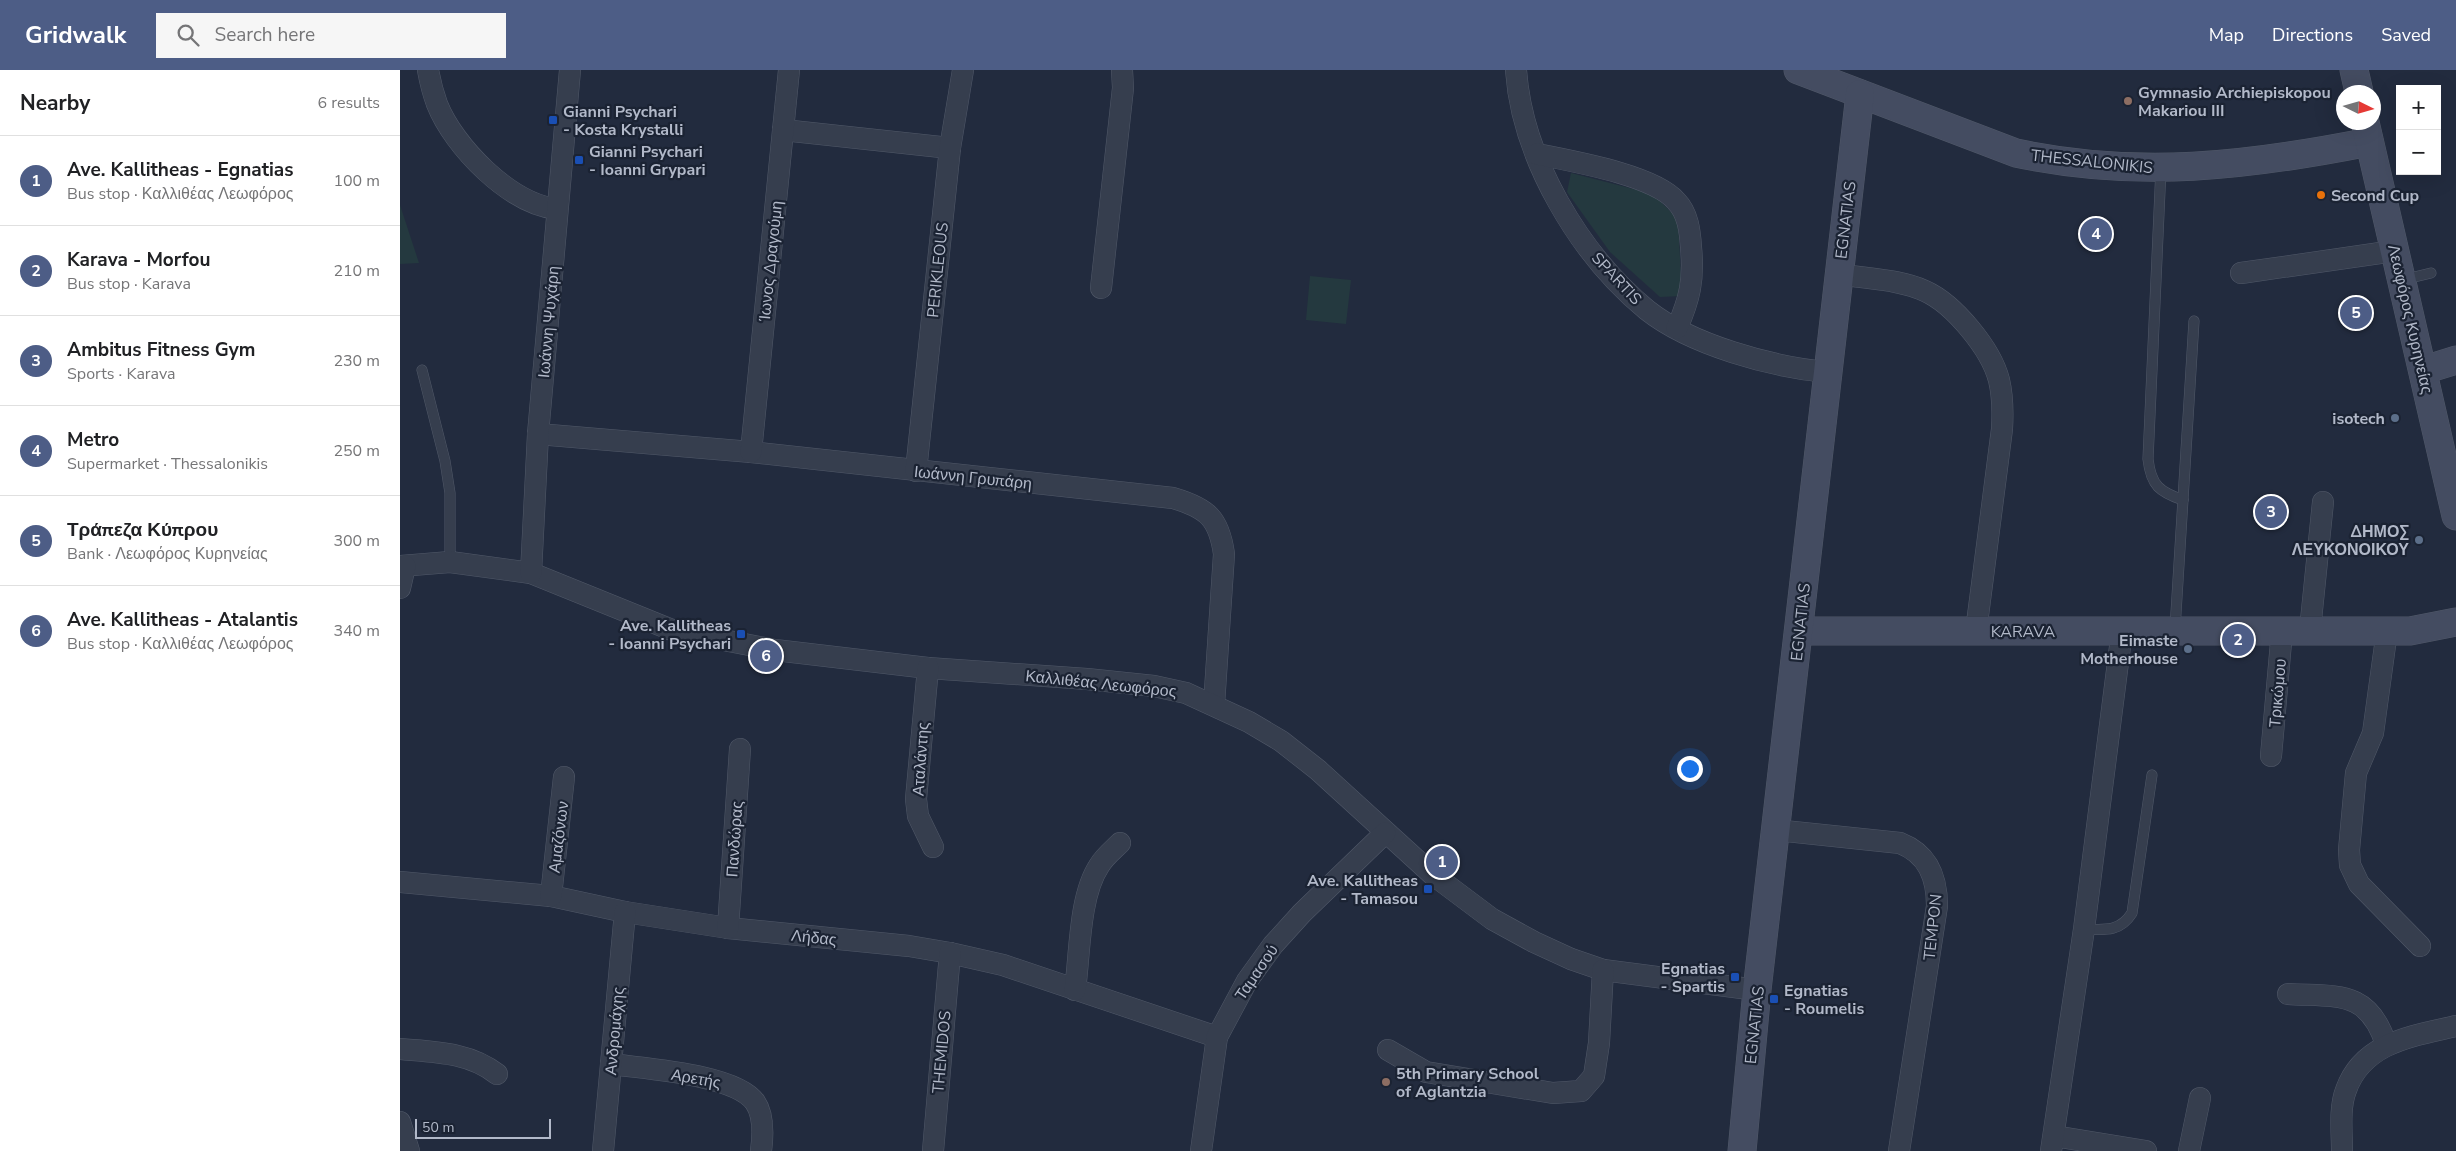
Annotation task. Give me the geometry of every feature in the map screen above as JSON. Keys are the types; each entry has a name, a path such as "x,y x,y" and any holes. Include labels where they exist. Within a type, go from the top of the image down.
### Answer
{"street":[{"path":"428,70 437,104 469,154 510,190 543,207 557,209"},
{"name":"Ιωάννη Ψυχάρη","path":"531,573 538,434 570,70"},
{"name":"Ίωνος Δραγούμη","path":"751,452 790,70"},
{"name":"PERIKLEOUS","path":"916,471 950,148 963,70"},
{"path":"1101,288 1123,88 1122,70"},
{"name":"SPARTIS","path":"1516,70 1518,99 1548,183 1563,211 1614,279 1648,310 1677,328 1713,345 1773,365 1827,372"},
{"name":"THESSALONIKIS","path":"1798,70 2016,153 2055,160 2161,168 2234,164 2367,132"},
{"path":"2354,70 2357,85"},
{"name":"EGNATIAS","path":"1742,1151 1758,990 1860,94"},
{"path":"783,130 950,148"},
{"name":"Λεωφόρος Κυρηνείας","path":"2367,132 2424,370 2456,516"},
{"path":"1537,154 1597,167 1650,184 1668,193 1677,201 1688,222 1692,262 1689,300 1677,328"},
{"path":"2242,273 2394,250"},
{"path":"1839,274 1910,286 1926,292 1948,306 1968,326 1985,351 1998,377 2004,404 2002,429 1976,631"},
{"path":"2424,370 2456,360"},
{"name":"Ιωάννη Γρυπάρη","path":"538,434 751,452 1173,498 1194,504 1210,516 1221,532 1224,554 1214,705"},
{"path":"2310,630 2323,502"},
{"name":"Καλλιθέας Λεωφόρος","path":"402,566 450,562 531,573 672,630 784,652 928,668 1087,679 1154,686 1186,693 1214,705 1281,740 1318,770 1432,874 1492,919 1571,959 1604,970 1758,990"},
{"path":"400,588 402,566"},
{"name":"KARAVA","path":"1800,631 2310,630 2387,632 2410,631 2456,622"},
{"path":"2122,631 2084,929 2053,1143 2146,1151"},
{"name":"Τρικώμου","path":"2271,756 2282,631"},
{"path":"2387,632 2373,732 2356,773 2349,842 2350,865 2359,884 2420,946"},
{"name":"Αταλάντης","path":"928,668 916,799 918,816 933,847"},
{"name":"Πανδώρας","path":"728,928 740,749"},
{"name":"Αμαζόνων","path":"551,896 564,777"},
{"name":"TEMPON","path":"1776,830 1900,843 1912,848 1930,867 1937,891 1937,906 1899,1151"},
{"name":"Ταμασού","path":"1202,1151 1217,1037 1247,981 1273,945 1345,870 1385,833"},
{"path":"1075,990 1086,905 1092,877 1100,864 1120,843"},
{"name":"Λήδας","path":"400,882 551,896 625,912 728,928 909,946 950,953 1003,966 1217,1037"},
{"name":"Ανδρομάχης","path":"602,1151 625,912"},
{"name":"THEMIDOS","path":"933,1151 950,953"},
{"path":"1388,1050 1426,1072 1553,1093 1581,1092 1594,1076 1600,1043 1604,970"},
{"path":"2288,994 2343,998 2358,1002 2376,1020 2386,1044"},
{"path":"2342,1151 2343,1105 2346,1090 2367,1057 2386,1044 2456,1026"},
{"path":"400,1048 459,1055 484,1064 497,1074"},
{"name":"Αρετής","path":"611,1064 724,1082 743,1090 755,1102 760,1116 763,1136 761,1151"},
{"path":"2189,1151 2200,1098"},
{"path":"400,1122 409,1151"}],"lane":[{"path":"2161,168 2148,459 2149,471 2162,493 2183,500"},
{"path":"2401,280 2430,273"},
{"path":"2174,630 2194,321"},
{"path":"422,370 445,461 450,493 450,562"},
{"path":"2084,929 2116,929 2126,922 2132,913 2152,775"}],"green space":[{"path":"1571,173 1653,194 1678,219 1682,296 1660,297 1610,252 1567,192"},
{"path":"400,205 419,263 400,264"},
{"path":"1310,276 1351,280 1346,324 1306,320"}],"place":[{"name":"Gymnasio Archiepiskopou Makariou III","path":"2128,101"},
{"name":"Gianni Psychari - Kosta Krystalli","path":"553,120"},
{"name":"Gianni Psychari - Ioanni Grypari","path":"579,160"},
{"name":"Second Cup","path":"2321,195"},
{"name":"Metro","path":"2096,234"},
{"name":"Τράπεζα Κύπρου","path":"2356,313"},
{"name":"isotech","path":"2395,418"},
{"name":"Ambitus Fitness Gym","path":"2271,512"},
{"name":"ΔΗΜΟΣ ΛΕΥΚΟΝΟΙΚΟΥ","path":"2419,540"},
{"name":"Ave. Kallitheas - Ioanni Psychari","path":"741,634"},
{"name":"Karava - Morfou","path":"2238,640"},
{"name":"Eimaste Motherhouse","path":"2188,649"},
{"name":"Ave. Kallitheas - Atalantis","path":"766,656"},
{"name":"Ave. Kallitheas - Egnatias","path":"1442,862"},
{"name":"Ave. Kallitheas - Tamasou","path":"1428,889"},
{"name":"Egnatias - Spartis","path":"1735,977"},
{"name":"Egnatias - Roumelis","path":"1774,999"},
{"name":"5th Primary School of Aglantzia","path":"1386,1082"}]}
